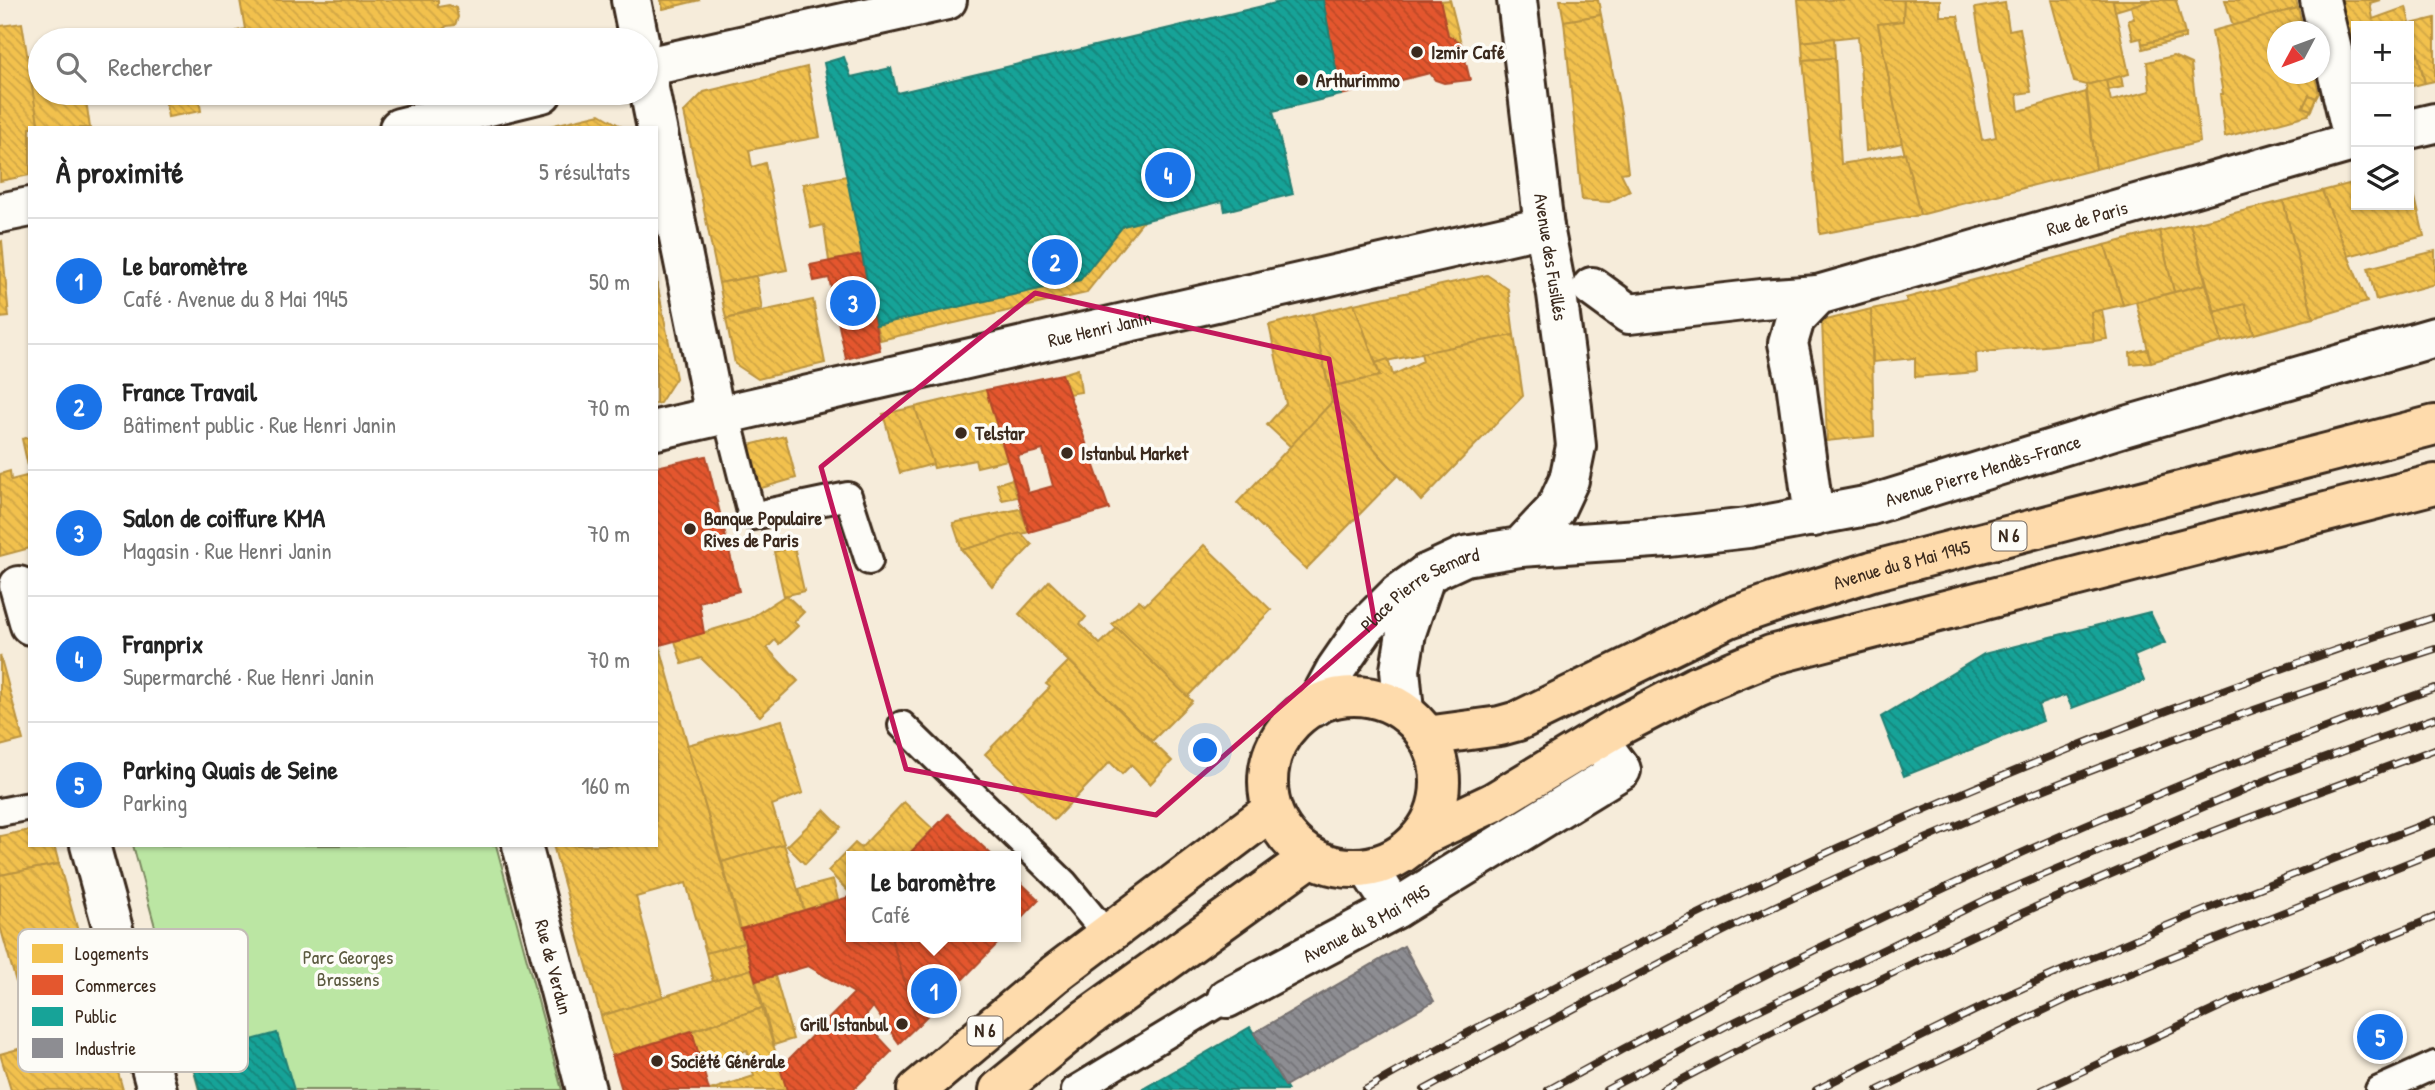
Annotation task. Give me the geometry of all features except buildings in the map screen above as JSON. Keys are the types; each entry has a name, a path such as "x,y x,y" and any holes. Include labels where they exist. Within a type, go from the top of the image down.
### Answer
{"main road":[{"name":"Avenue du 8 Mai 1945","path":"1415,724 1500,726 1518,721 1729,618 1872,571 2435,425"},
{"name":"N 6","path":"1422,836 1493,803 1610,732 1696,686 1771,655 2435,484"},
{"name":"Place Pierre Semard","path":"1337,696 1391,703 1415,724 1437,760 1439,787 1434,813 1422,836 1407,850 1389,861 1368,868 1329,865 1311,857 1295,844 1281,828 1272,810 1268,782 1273,754 1287,729 1307,710 1337,696"},
{"name":"N 6","path":"917,1090 1055,974 1272,810"},
{"path":"999,1090 1086,1020 1311,857"}],"street":[{"path":"631,0 637,28"},
{"path":"658,64 947,0"},
{"name":"Avenue des Fusillés","path":"1517,0 1544,227 1557,294 1576,446 1569,480 1555,510 1520,547"},
{"path":"2320,0 2351,125"},
{"path":"407,126 493,105"},
{"path":"653,105 657,126"},
{"path":"2414,128 2435,123"},
{"path":"658,129 720,414"},
{"name":"Rue de Paris","path":"1592,287 1629,314 1818,295 2351,142"},
{"path":"0,213 28,207"},
{"name":"Rue Henri Janin","path":"658,429 1544,227"},
{"path":"1814,517 1796,382 1788,343 1795,319 1818,295"},
{"name":"Avenue Pierre Mendès-France","path":"1520,547 1669,537 1814,517 1871,505 2123,427 2435,337"},
{"name":"Place Pierre Semard","path":"1315,706 1365,627 1398,594 1426,574 1465,556 1520,547"},
{"path":"1415,724 1400,670 1406,633 1426,574"},
{"path":"16,587 28,620"},
{"name":"Avenue du 8 Mai 1945","path":"1227,999 1395,909 1621,770 1610,732"},
{"path":"91,847 113,929"},
{"name":"Rue de Verdun","path":"523,847 586,1090"},
{"path":"1368,868 1395,909"},
{"path":"152,1072 157,1090"}],"lane":[{"path":"720,414 752,516 848,496 869,561"},
{"path":"902,725 1064,883 1107,935"},
{"path":"0,812 28,806"},
{"name":"Avenue du 8 Mai 1945","path":"1075,1090 1227,999"},
{"path":"2379,1090 2435,1065"}],"highlighted area":[{"path":"1035,293 1329,359 1375,624 1156,815 906,769 821,467"}],"green space":[{"name":"Parc Georges Brassens","path":"134,847 497,847 562,1090 199,1090 194,1072 248,1072 248,929 156,929"}],"railway":[{"path":"1365,1090 1457,1038 1658,934 1875,831 1985,783 2208,695 2435,617"},
{"path":"1424,1090 1720,933 1845,874 2095,769 2264,706 2435,649"},
{"path":"1548,1090 1763,976 1983,870 2207,774 2435,688"},
{"path":"1606,1090 1726,1026 1989,898 2281,774 2435,718"},
{"path":"1662,1090 1797,1020 2072,891 2212,832 2435,749"},
{"path":"1816,1090 2012,993 2116,947 2435,820"},
{"path":"1878,1090 2078,994 2435,852"},
{"path":"2042,1090 2254,991 2435,917"}],"place":[{"name":"Izmir Café","path":"1417,52"},
{"name":"Arthurimmo","path":"1302,80"},
{"name":"Franprix","path":"1168,175"},
{"name":"France Travail","path":"1055,262"},
{"name":"Salon de coiffure KMA","path":"853,303"},
{"name":"Telstar","path":"961,433"},
{"name":"Istanbul Market","path":"1067,453"},
{"name":"Banque Populaire Rives de Paris","path":"690,529"},
{"name":"Le baromètre","path":"934,991"},
{"name":"Grill Istanbul","path":"902,1024"},
{"name":"Parking Quais de Seine","path":"2380,1037"},
{"name":"Société Générale","path":"657,1061"}]}
